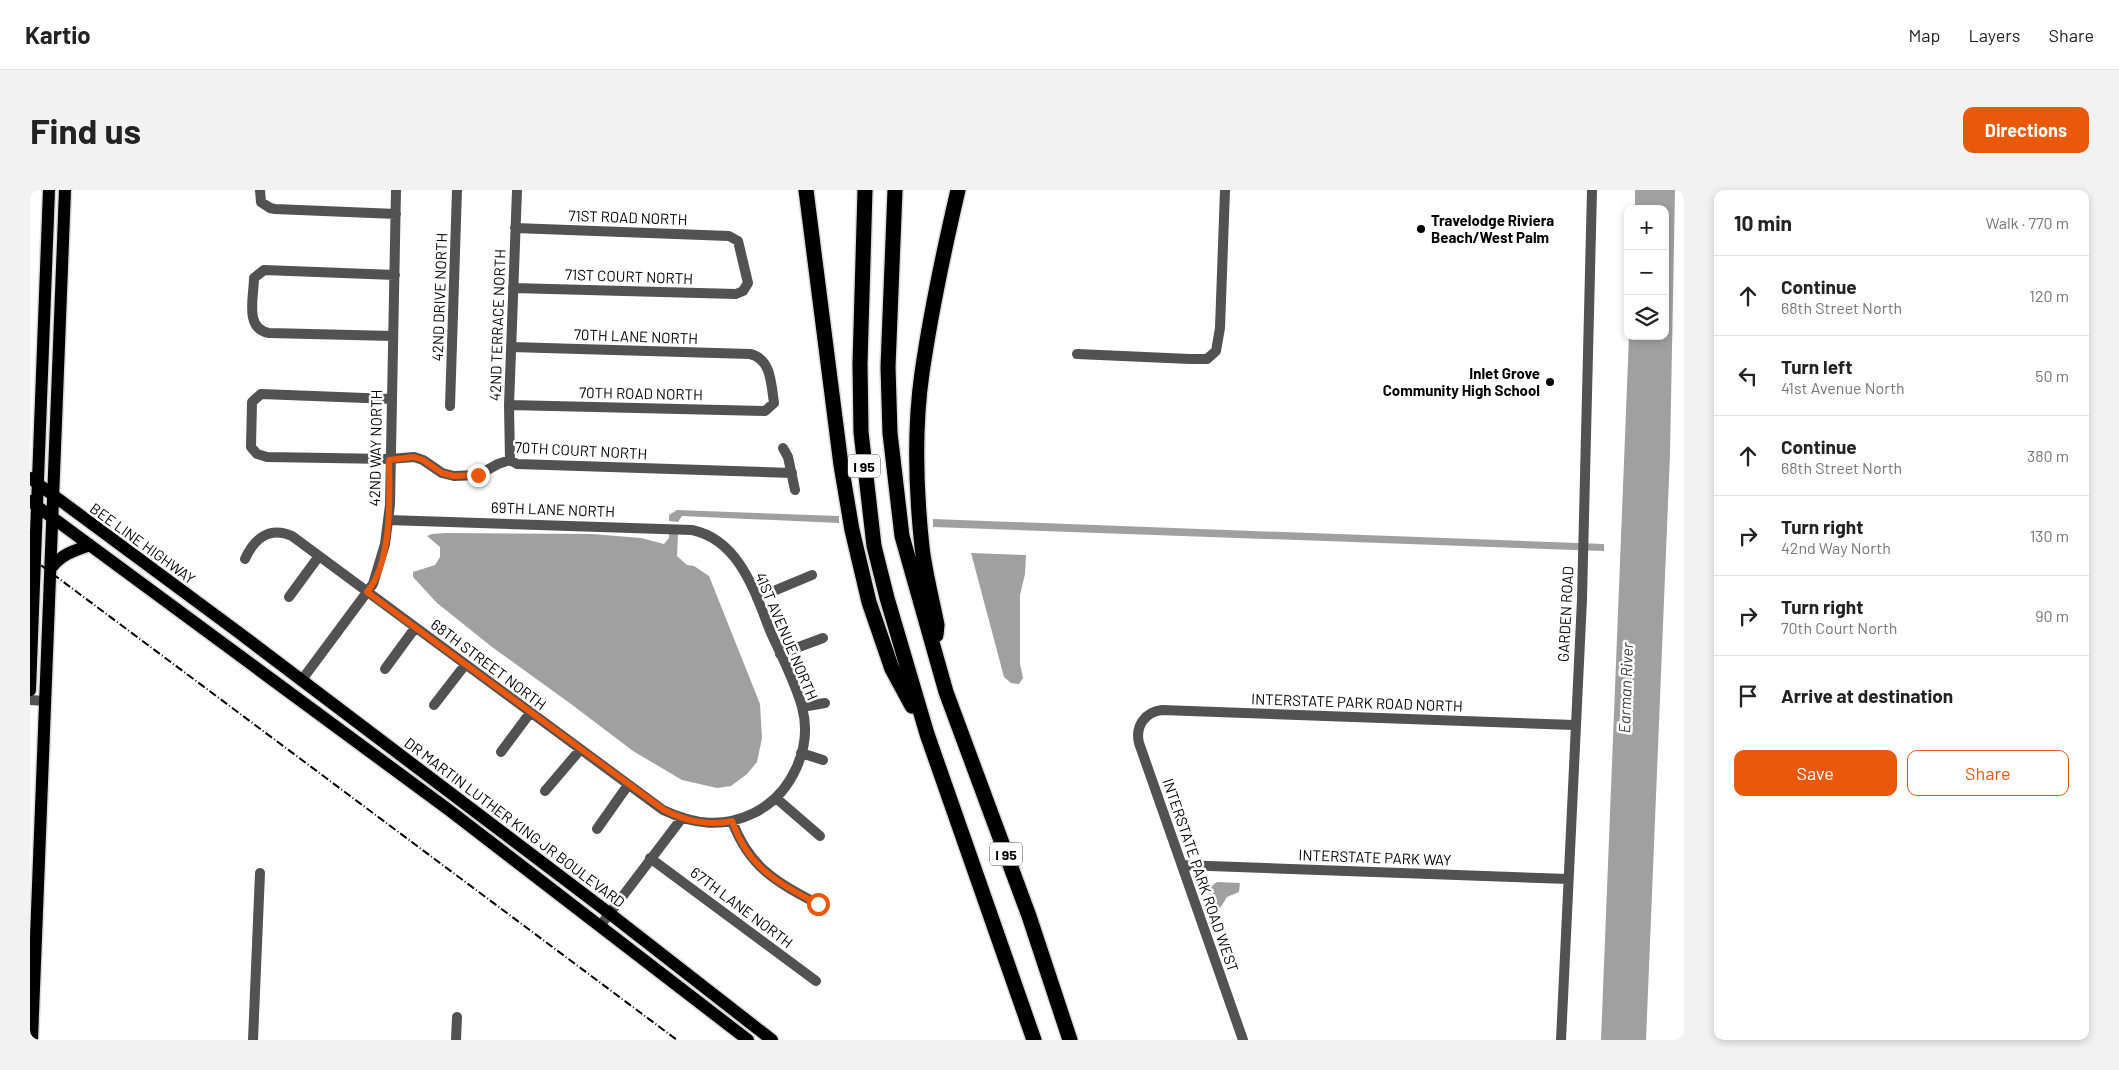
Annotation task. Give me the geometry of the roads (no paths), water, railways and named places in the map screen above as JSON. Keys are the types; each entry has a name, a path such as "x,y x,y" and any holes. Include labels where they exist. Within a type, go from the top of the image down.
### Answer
{"highway":[{"path":"806,190 841,465 852,530 869,602 892,669 927,734"},
{"name":"I 95","path":"865,190 860,364 861,432 874,546 887,598 927,734 1034,1040"},
{"name":"I 95","path":"894,190 888,368 890,433 902,536 946,692 1029,916 1070,1040"},
{"path":"934,651 937,625 922,548 918,471 918,421 922,374 943,257 958,190"}],"main road":[{"path":"30,690 33,504 39,445 49,190"},
{"path":"32,1040 33,921 51,568 65,190"},
{"path":"30,457 39,445"},
{"name":"BEE LINE HIGHWAY","path":"34,481 238,632"},
{"path":"33,504 90,545"},
{"path":"51,568 59,558 71,551 90,545"},
{"name":"DR MARTIN LUTHER KING JR BOULEVARD","path":"90,545 449,810 748,1040"},
{"name":"DR MARTIN LUTHER KING JR BOULEVARD","path":"238,632 609,913 772,1040"}],"street":[{"path":"260,190 260,197 265,206 274,209 396,214"},
{"name":"42ND WAY NORTH","path":"301,681 373,584 380,564 388,520 396,190"},
{"name":"42ND DRIVE NORTH","path":"450,406 458,190"},
{"name":"42ND TERRACE NORTH","path":"510,460 509,406 517,190"},
{"path":"1077,354 1207,359 1216,351 1220,328 1225,190"},
{"name":"GARDEN ROAD","path":"1561,1040 1584,539 1592,190"},
{"name":"71ST ROAD NORTH","path":"515,228 730,236 738,241 748,283 743,291"},
{"path":"393,336 269,333 258,329 252,320 254,278 259,272 268,269 395,275"},
{"name":"71ST COURT NORTH","path":"513,288 736,294 743,291"},
{"name":"70TH LANE NORTH","path":"511,347 750,354 759,358 767,368 774,403 772,408"},
{"name":"70TH COURT NORTH","path":"391,399 266,393 257,396 252,402 251,446 257,454 267,457 389,460 414,457 423,460 442,473 454,476 478,475 510,460 517,464 792,473"},
{"name":"70TH ROAD NORTH","path":"509,406 765,411 772,408"},
{"path":"783,448 788,457 795,490"},
{"name":"69TH LANE NORTH","path":"388,520 692,530 716,538"},
{"name":"68TH STREET NORTH","path":"245,559 252,545 260,537 269,533 279,532 292,536 628,785 664,810 682,818"},
{"name":"41ST AVENUE NORTH","path":"682,818 713,824 732,821 759,810 776,798 790,781 801,753 804,728 802,707 757,598 736,558 716,538"},
{"path":"289,597 319,556"},
{"path":"757,598 812,575"},
{"path":"385,669 415,628"},
{"path":"780,654 823,638"},
{"path":"434,705 465,665"},
{"path":"30,700 45,701"},
{"path":"802,707 825,703"},
{"name":"INTERSTATE PARK ROAD NORTH","path":"1142,720 1153,712 1162,710 1574,725"},
{"path":"500,752 530,713"},
{"name":"INTERSTATE PARK ROAD WEST","path":"1142,720 1138,729 1139,743 1243,1040"},
{"path":"545,791 580,750"},
{"path":"801,753 823,760"},
{"path":"597,829 628,785"},
{"path":"776,798 820,836"},
{"path":"600,926 682,818"},
{"path":"732,821 739,841 757,864 778,881 818,904"},
{"name":"67TH LANE NORTH","path":"650,858 816,981"},
{"name":"INTERSTATE PARK WAY","path":"1182,865 1568,879"},
{"path":"253,1040 260,873"},
{"path":"456,1040 457,1017"}],"water":[{"name":"Earman River","path":"1635,190 1675,190 1670,454 1646,1040 1601,1040 1629,340 1669,340 1669,205 1635,205"},
{"path":"677,510 839,516 839,523 682,516 678,522 669,521 669,515"},
{"path":"933,519 1604,544 1604,551 933,527"},
{"path":"445,533 592,534 641,538 664,544 669,538 669,533 678,534 677,556 687,565 694,566 709,576 760,704 762,738 757,762 747,774 731,786 717,788 682,780 633,751 492,647 437,603 413,577 413,572 435,565 440,557 440,547 427,536"},
{"path":"971,553 1026,555 1025,574 1020,595 1020,664 1023,678 1019,684 1011,683 1004,677"},
{"path":"1217,882 1240,883 1239,892 1227,897 1216,915 1209,893 1210,889"}],"railway":[{"path":"30,557 677,1040"}],"place":[{"name":"Travelodge Riviera Beach/West Palm","path":"1421,229"},
{"name":"Inlet Grove Community High School","path":"1550,382"}]}
